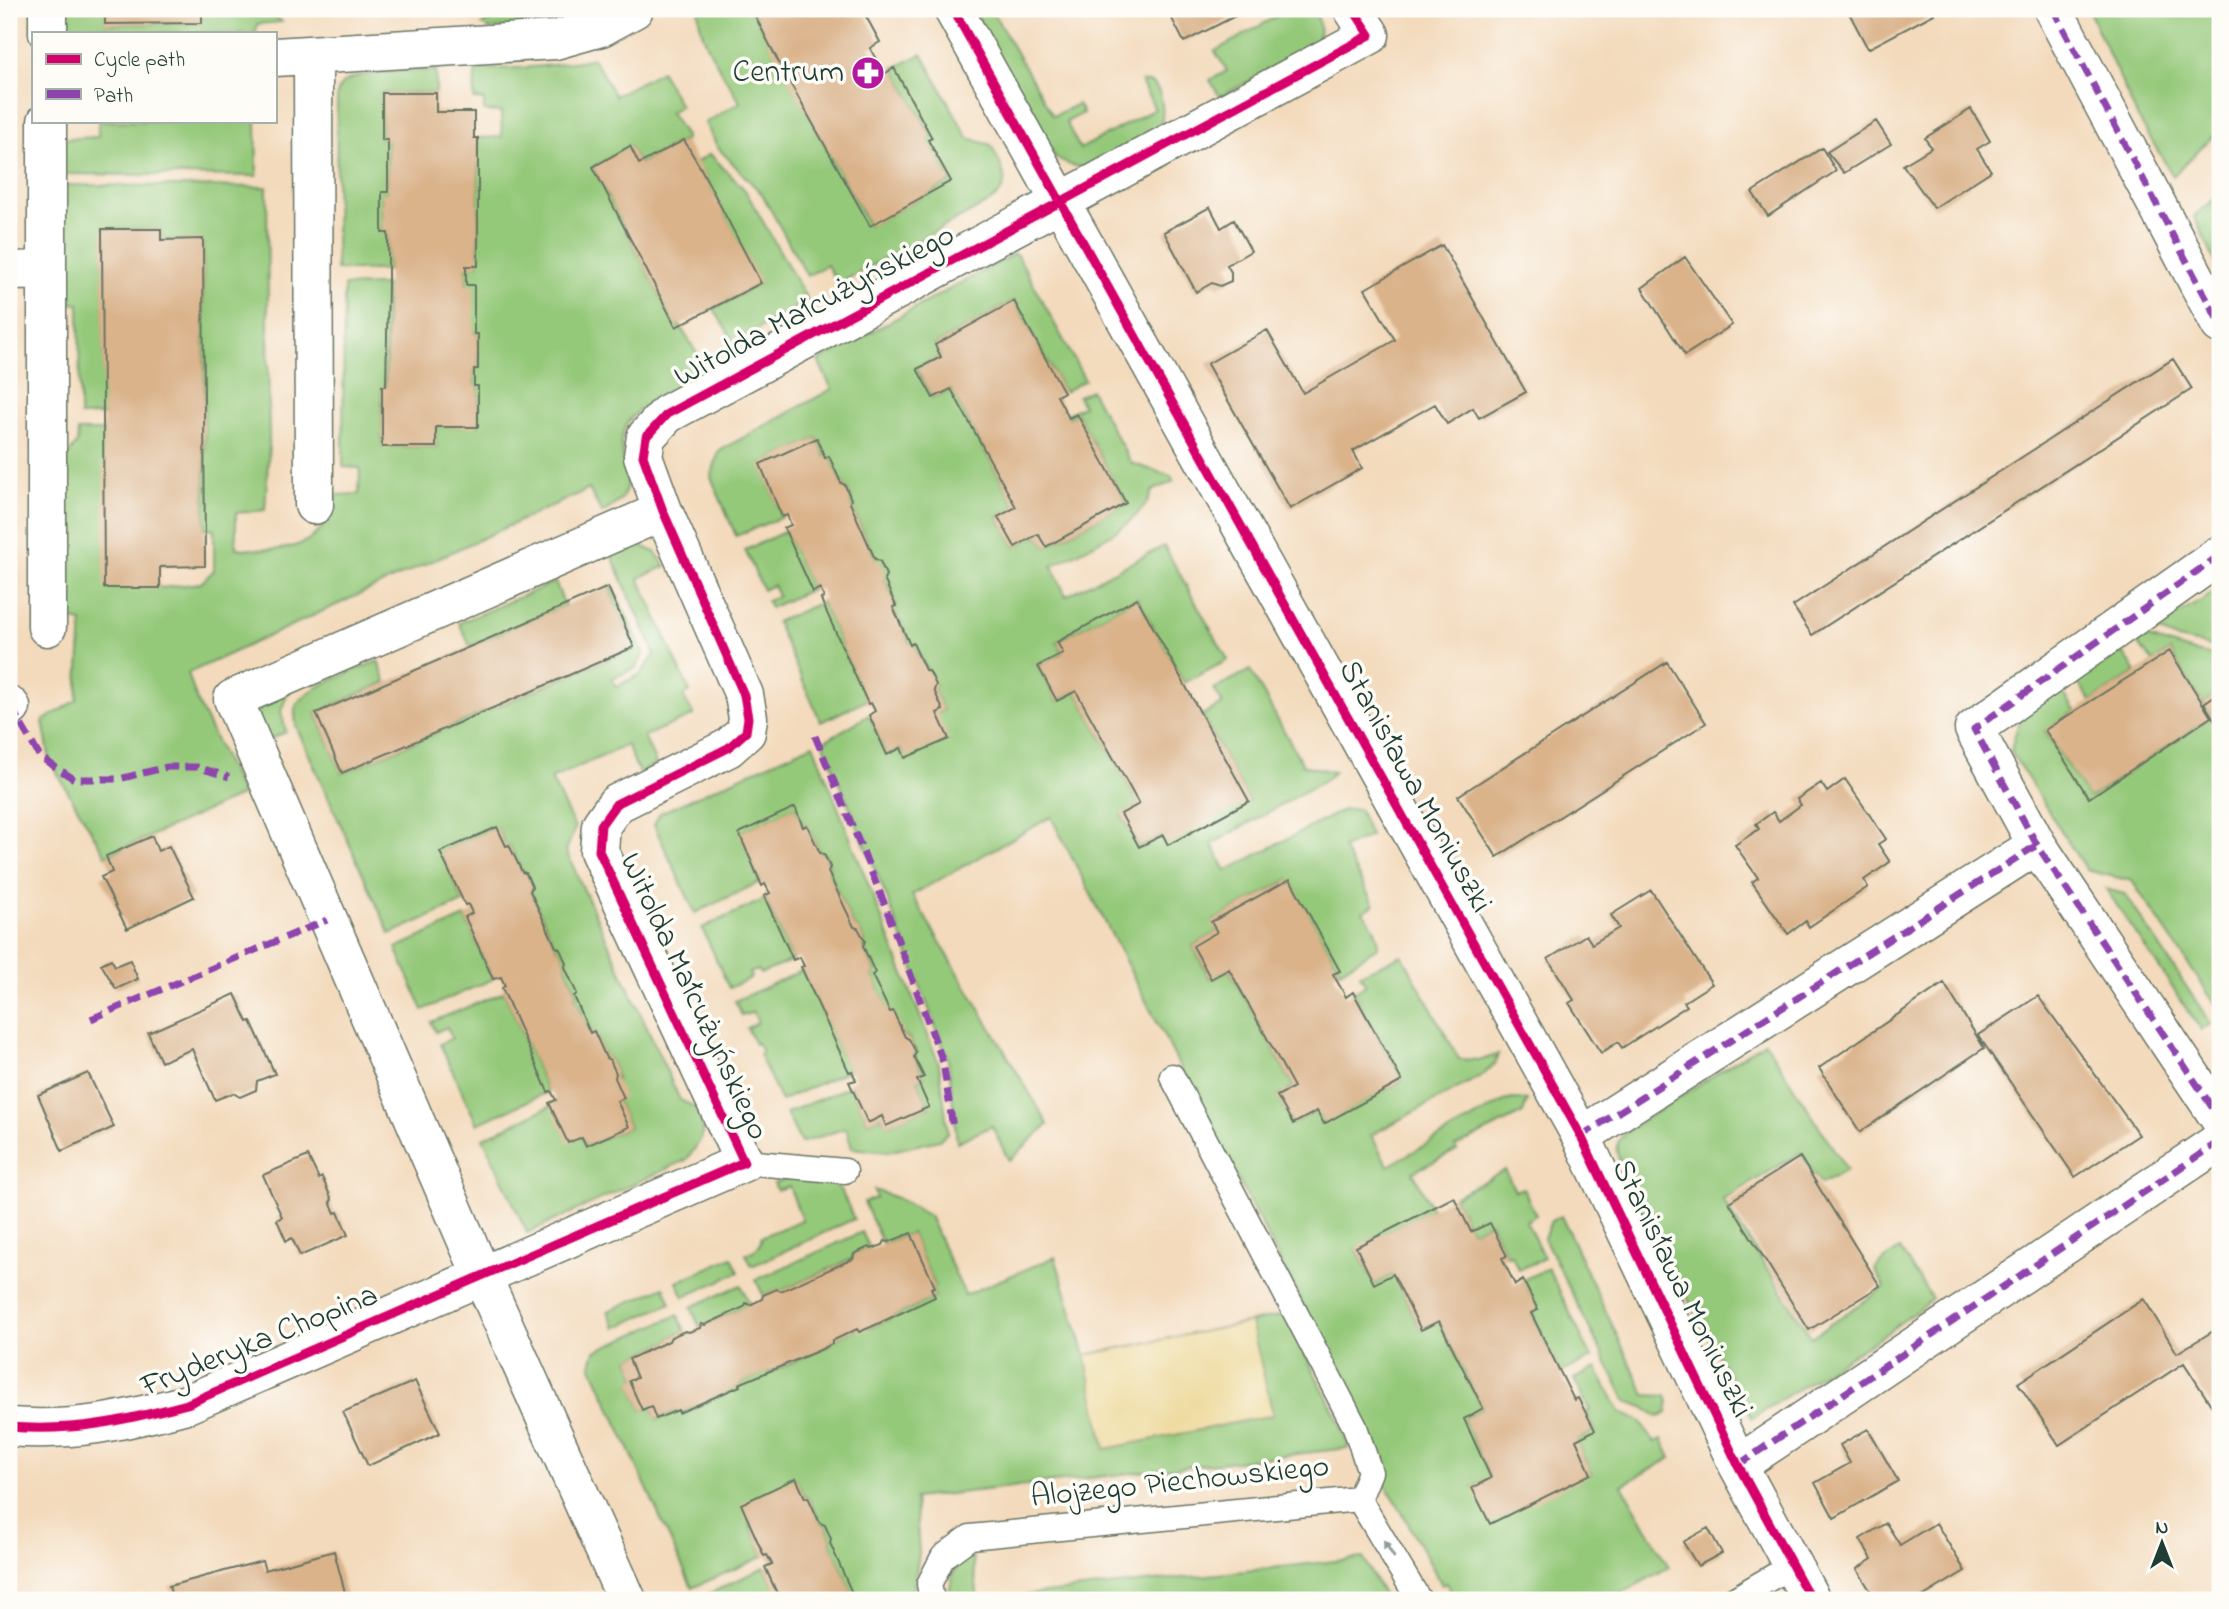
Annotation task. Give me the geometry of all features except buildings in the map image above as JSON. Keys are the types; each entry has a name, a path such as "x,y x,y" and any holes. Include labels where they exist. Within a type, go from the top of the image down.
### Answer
{"street":[{"path":"48,9 48,32"},
{"path":"276,57 555,40 601,27 634,9"},
{"name":"Stanisława Moniuszki","path":"953,9 1581,1136 1738,1465 1811,1600"},
{"name":"Witolda Małcużyńskiego","path":"482,1276 744,1162 599,851 601,825 616,804 728,748 746,732 748,718 744,695 663,511 643,456 646,437 667,414 1370,35 1353,9"},
{"path":"2053,9 2220,324"},
{"path":"313,55 314,505"},
{"path":"47,122 47,627"},
{"path":"9,271 47,270"},
{"path":"627,1600 482,1276 233,699 663,511"},
{"path":"2220,555 1974,729 2036,845 2220,1119"},
{"name":"Stanisława Moniuszki","path":"1581,1136 2036,845"},
{"name":"Stanisława Moniuszki","path":"1738,1465 2220,1141"},
{"name":"Fryderyka Chopina","path":"9,1427 80,1428 126,1420 187,1404 482,1276"}],"lane":[{"path":"1172,1076 1355,1427 1370,1472 1359,1499"},
{"name":"Witolda Małcużyńskiego","path":"744,1162 845,1171"},
{"name":"Alojzego Piechowskiego","path":"932,1600 929,1584 943,1557 970,1537 1359,1499 1419,1600"},
{"path":"1733,1600 1791,1566"}],"green space":[{"path":"64,9 105,9 106,24 201,23 202,9 255,10 282,22 257,24 256,32 68,32 64,24"},
{"path":"515,9 554,9 576,14 574,22 489,29 482,24"},
{"path":"699,9 753,9 869,226 951,181 928,140 932,137 894,68 922,54 968,138 991,145 1003,170 1004,184 1001,191 986,204 838,284 827,265 807,276 762,194 718,148 705,123 740,102 707,44 699,20"},
{"path":"973,9 991,9 1053,116 1078,104 1083,113 1066,122 1080,149 1155,109 1141,82 1154,85 1161,98 1160,128 1089,166 1075,166 1056,158"},
{"path":"1283,9 1314,9 1320,27 1314,46 1220,97 1210,80 1227,71 1215,51 1284,12"},
{"path":"2088,9 2220,9 2220,132 2173,176 2137,116"},
{"path":"593,58 615,96 661,71 680,106 670,112 686,138 684,140 639,164 630,147 593,167 676,326 680,326 704,365 705,372 640,409 628,421 621,445 627,486 619,501 602,513 589,489 188,673 197,701 242,795 106,856 50,761 43,721 77,700 82,622 63,618 65,460 77,443 78,431 104,431 160,588 201,583 214,570 214,529 205,528 203,240 161,240 161,229 103,229 104,415 80,416 79,304 64,303 63,185 267,187 269,445 265,510 236,513 236,548 286,548 309,540 318,532 337,495 359,494 360,468 343,467 344,286 386,285 386,386 382,387 382,447 436,447 436,427 478,426 478,387 474,386 474,369 478,368 478,334 474,334 466,285 466,266 478,265 478,138 502,137 501,112 484,111 484,100 474,99 475,74 478,69 536,67"},
{"path":"436,70 436,93 382,93 382,139 388,140 388,192 382,192 382,232 388,233 388,270 336,270 337,95 340,87 346,81 365,75"},
{"path":"98,122 256,122 257,176 63,174 63,139 98,137"},
{"path":"710,154 745,190 808,301 734,342 714,309 760,283 695,163"},
{"path":"2220,194 2220,272 2194,216"},
{"path":"1014,254 1018,256 1085,380 1064,392 1014,301 935,345 941,357 917,370 933,398 951,389 1016,507 998,517 1015,547 1038,534 1046,547 1126,503 1077,414 1069,418 1067,414 1083,406 1078,396 1091,390 1131,463 1171,476 1174,481 1152,491 1136,516 1109,536 1052,566 1066,596 1164,546 1228,660 1184,683 1137,598 1057,642 1063,653 1038,666 1057,701 1076,691 1139,804 1121,815 1139,847 1249,801 1202,715 1223,704 1214,689 1250,670 1303,765 1334,772 1325,780 1212,844 1226,871 1343,810 1359,809 1370,836 1343,848 1374,905 1363,912 1376,932 1378,947 1340,971 1289,879 1212,922 1217,932 1193,946 1210,979 1229,969 1294,1087 1278,1096 1293,1124 1317,1111 1324,1123 1402,1081 1353,992 1366,985 1360,974 1402,955 1459,1059 1482,1060 1498,1054 1495,1064 1481,1076 1371,1135 1388,1166 1504,1101 1527,1100 1523,1113 1455,1147 1457,1150 1413,1172 1432,1209 1356,1248 1374,1284 1393,1274 1421,1330 1439,1321 1483,1408 1464,1419 1491,1478 1472,1488 1591,1474 1576,1440 1595,1430 1586,1413 1590,1411 1574,1379 1596,1368 1620,1412 1640,1421 1654,1442 1662,1439 1671,1458 1622,1485 1669,1567 1609,1600 1455,1600 1446,1583 1442,1585 1394,1498 1377,1474 1358,1412 1051,817 912,895 1048,1124 1009,1161 992,1126 957,1142 948,1059 887,898 823,742 869,715 887,754 901,748 905,757 937,713 943,710 934,690 936,685 913,644 910,645 893,607 896,605 884,579 886,575 875,559 850,503 845,485 841,483 829,457 825,458 817,438 761,464 782,517 736,536 711,477 719,451 832,389 818,361"},
{"path":"786,531 812,589 770,608 767,601 778,596 773,585 763,590 745,550"},
{"path":"634,542 655,552 666,566 639,578 690,692 683,696 694,715 644,736 656,764 639,773 627,745 551,779 575,828 566,851 680,1100 699,1109 703,1131 699,1142 686,1160 527,1233 483,1138 551,1106 582,1137 586,1146 629,1127 617,1101 616,1073 594,1032 590,1033 574,996 577,994 565,967 566,963 530,891 532,887 526,873 522,872 497,827 441,852 463,902 390,934 296,726 295,709 308,693 378,661 386,682 316,713 342,773 634,648 608,587 612,585 644,653 636,668 612,678 616,687 641,674 655,654 611,554"},
{"path":"555,582 565,606 470,646 459,623"},
{"path":"2220,589 2220,648 2177,639 2154,629"},
{"path":"822,602 867,700 821,722 776,622"},
{"path":"2145,637 2220,657 2220,692 2204,703 2220,729 2220,1011 2132,881 2086,870 2011,752 2021,719 2040,702 2061,689 2075,711 2045,731 2089,798 2211,717 2170,651 2153,662 2137,643"},
{"path":"2122,651 2136,672 2091,701 2075,679"},
{"path":"289,689 281,711 286,732 260,744 254,720 261,707"},
{"path":"813,744 939,1064 948,1132 939,1140 887,1152 852,1148 846,1128 801,1143 786,1113 851,1086 868,1123 882,1116 887,1125 929,1107 917,1080 924,1077 914,1057 916,1052 910,1039 898,1028 888,1010 872,975 875,972 863,946 865,941 858,928 854,927 828,872 830,867 825,854 820,853 807,825 803,827 795,807 740,833 760,882 695,913 654,825 660,813"},
{"path":"2106,889 2125,894 2211,1024 2201,1030"},
{"path":"765,899 793,960 760,974 758,970 749,973 751,978 729,988 702,928"},
{"path":"465,917 493,979 423,1010 396,948"},
{"path":"803,970 849,1070 781,1101 759,1054 762,1052 758,1043 755,1044 747,1028 758,1022 753,1012 742,1016 735,1001"},
{"path":"504,992 548,1092 477,1124 440,1044 452,1038 447,1027 436,1032 431,1022"},
{"path":"1765,1042 1847,1170 1821,1184 1800,1153 1723,1200 1811,1337 1885,1287 1875,1270 1881,1262 1900,1249 1932,1299 1888,1332 1752,1418 1632,1189 1619,1160 1617,1145 1629,1130"},
{"path":"1505,1170 1515,1191 1523,1188 1536,1215 1526,1221 1544,1258 1519,1270 1511,1255 1507,1256 1490,1223 1471,1232 1454,1197"},
{"path":"799,1173 822,1178 836,1185 854,1219 752,1266 746,1254 759,1246 761,1237 802,1220 789,1186 777,1190 774,1183"},
{"path":"874,1190 897,1198 929,1216 965,1295 1055,1257 1085,1355 1105,1449 1273,1415 1251,1322 1285,1315 1339,1421 1349,1448 915,1498 919,1553 912,1600 854,1599 825,1525 820,1523 796,1479 749,1523 764,1556 692,1588 591,1365 595,1351 678,1315 685,1331 629,1359 637,1378 630,1382 642,1410 651,1406 657,1419 678,1410 679,1413 767,1371 769,1373 832,1344 832,1341 857,1329 872,1327 935,1297 931,1288 935,1286 911,1233 889,1242 885,1241 883,1245 864,1202 876,1198"},
{"path":"1561,1216 1645,1395 1666,1396 1669,1401 1667,1413 1659,1417 1626,1401 1544,1238 1551,1221"},
{"path":"862,1232 869,1247 854,1254 852,1259 781,1291 777,1289 763,1295 756,1280"},
{"path":"732,1257 739,1272 684,1297 677,1282"},
{"path":"1548,1268 1592,1358 1560,1373 1531,1313 1537,1310 1523,1280"},
{"path":"741,1285 750,1305 746,1304 705,1325 701,1324 700,1328 691,1307"},
{"path":"664,1287 671,1303 615,1328 608,1311"},
{"path":"973,1558 978,1600 950,1600 952,1580 960,1561"},
{"path":"1363,1558 1386,1600 1008,1600 1007,1597"},
{"path":"765,1567 780,1600 698,1600 698,1599"}],"sand":[{"path":"1251,1322 1273,1415 1105,1449 1085,1355"}],"marked path":[{"path":"2053,9 2220,324"},
{"path":"2220,555 1974,729 2037,845 2220,1119"},
{"path":"11,707 40,757 74,779 119,779 167,767 197,767 229,777"},
{"path":"815,736 883,900 943,1062 953,1128"},
{"path":"1581,1136 2037,845"},
{"path":"91,1019 327,920"},
{"path":"1738,1465 2220,1141"}],"cycle path":[{"path":"953,9 1581,1136 1738,1465 1811,1600"},
{"path":"9,1427 56,1428 99,1424 187,1404 744,1162 599,851 601,825 616,804 728,748 746,732 748,718 744,695 663,511 643,456 646,437 667,414 1370,35 1353,9"}],"place":[{"name":"Centrum","path":"868,73"}]}
